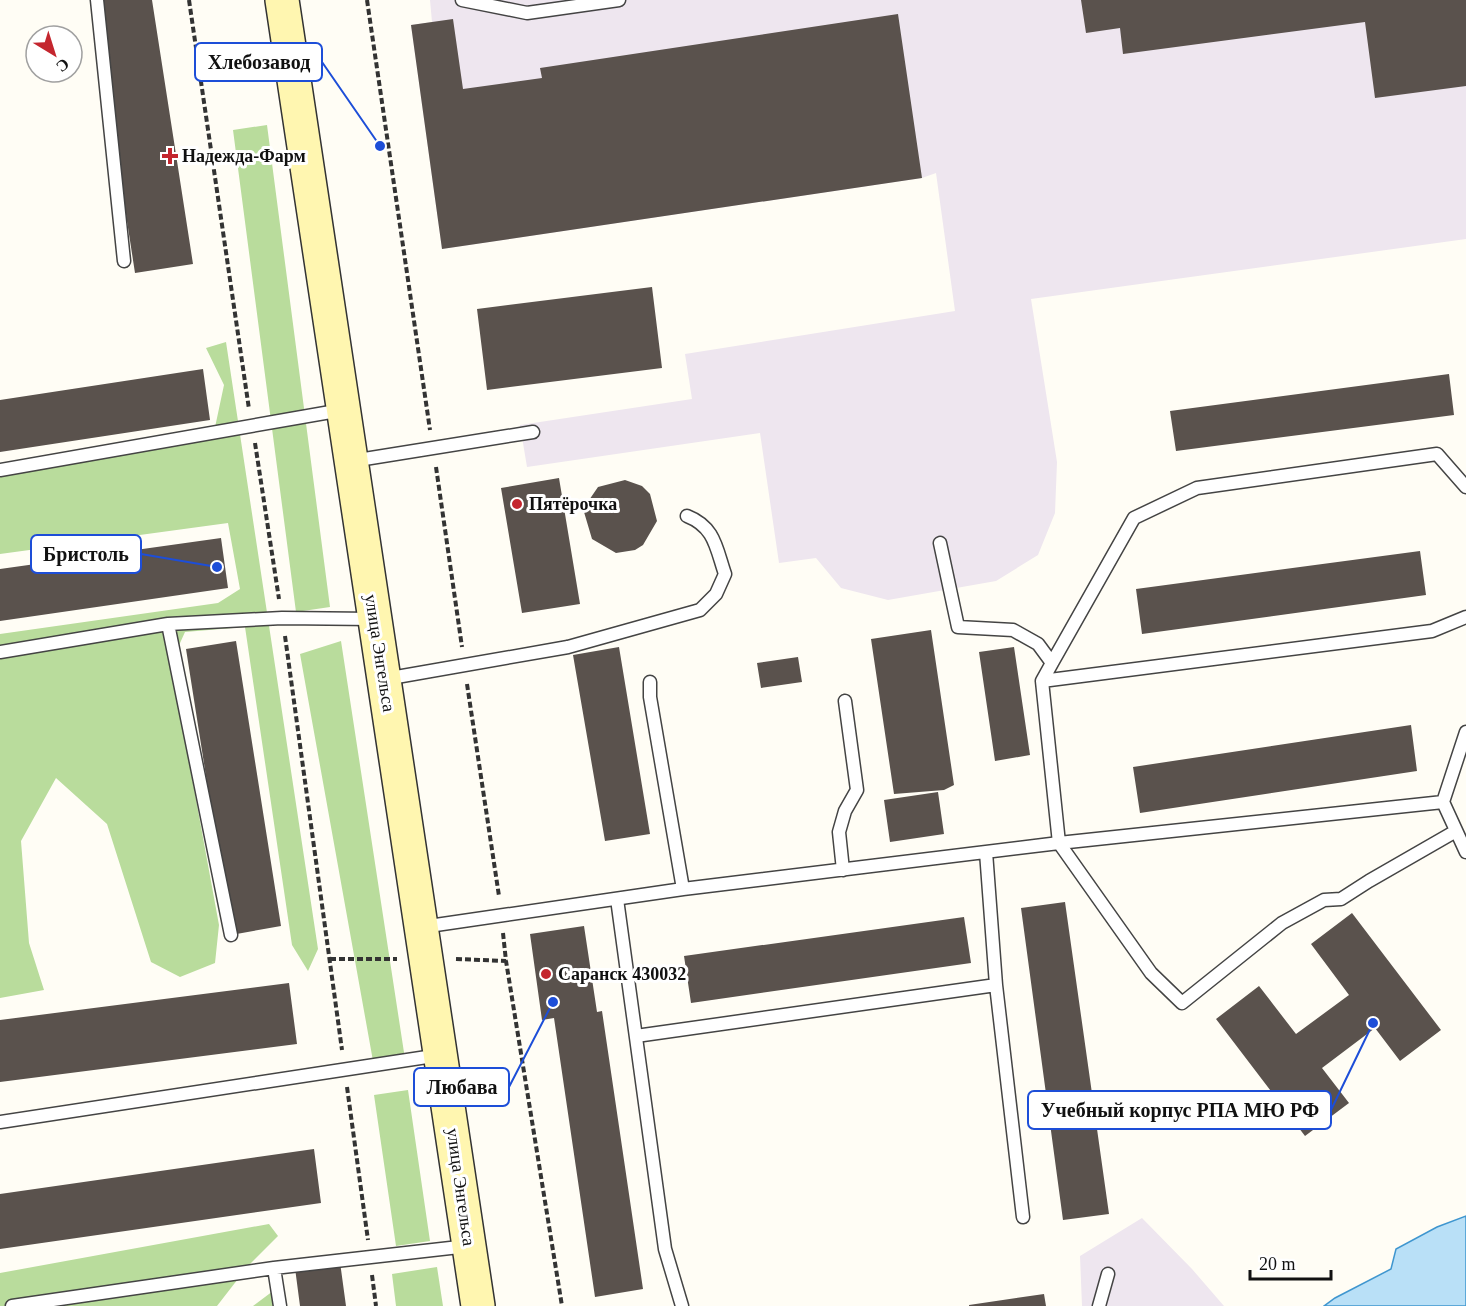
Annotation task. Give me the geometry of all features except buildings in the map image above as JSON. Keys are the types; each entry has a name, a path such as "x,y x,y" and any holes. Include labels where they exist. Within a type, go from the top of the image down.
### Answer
{"main road":[{"name":"улица Энгельса","path":"282,0 478,1306"}],"lane":[{"path":"97,0 124,261"},
{"path":"462,0 527,13 619,0"},
{"path":"0,470 343,410"},
{"path":"351,461 533,432"},
{"path":"1456,831 1341,899 1324,900 1282,923 1182,1003 1151,973 1059,843 1042,681 1134,518 1197,488 1437,454 1466,487"},
{"path":"384,679 568,647 700,610 716,594 725,574 714,539 698,521 687,516"},
{"path":"940,543 958,627 1013,630 1038,644 1052,663"},
{"path":"1042,681 1432,631 1466,617"},
{"path":"0,652 168,624 282,618 375,619"},
{"path":"168,624 231,935"},
{"path":"650,682 650,697 683,889"},
{"path":"843,870 839,832 845,811 857,790 845,701"},
{"path":"1466,734 1443,802 1466,852"},
{"path":"421,927 683,889 1059,843 1443,802"},
{"path":"986,852 996,985 1023,1217"},
{"path":"617,899 665,1249 682,1306"},
{"path":"636,1036 996,985"},
{"path":"0,1122 441,1055"},
{"path":"12,1306 274,1268 470,1246"},
{"path":"274,1268 280,1306"},
{"path":"1099,1306 1108,1274"}],"path":[{"path":"189,0 282,618 376,1306"}],"shaded area":[{"path":"430,0 1466,0 1466,239 1031,299 1057,462 1055,513 1038,555 996,581 888,600 841,588 816,558 779,563 760,433 527,467 520,425 692,399 685,354 955,311 936,173 922,178 442,249 411,25 432,22"},
{"path":"1142,1218 1192,1269 1224,1306 1082,1306 1080,1256"}],"green space":[{"path":"267,125 330,607 296,612 233,130"},
{"path":"226,342 318,949 308,971 292,945 245,627 185,632 171,663 219,925 215,963 180,977 151,962 107,824 56,778 21,841 29,943 44,990 0,998 0,634 218,603 240,589 228,523 0,554 0,466 214,432 224,385 206,348"},
{"path":"341,641 405,1059 373,1061 300,654"},
{"path":"408,1090 430,1241 396,1246 374,1095"},
{"path":"269,1224 278,1236 248,1266 217,1306 0,1306 0,1273"},
{"path":"437,1267 443,1306 396,1306 392,1274"},
{"path":"273,1291 275,1306 253,1306"}],"water":[{"path":"1466,1216 1466,1306 1324,1306 1391,1269 1396,1249 1437,1227"}],"place":[{"name":"Хлебозавод","path":"380,146"},
{"name":"Надежда-Фарм","path":"170,156"},
{"name":"Пятёрочка","path":"517,504"},
{"name":"Бристоль","path":"217,567"},
{"name":"Саранск 430032","path":"546,974"},
{"name":"Любава","path":"553,1002"},
{"name":"Учебный корпус РПА МЮ РФ","path":"1373,1023"}]}
